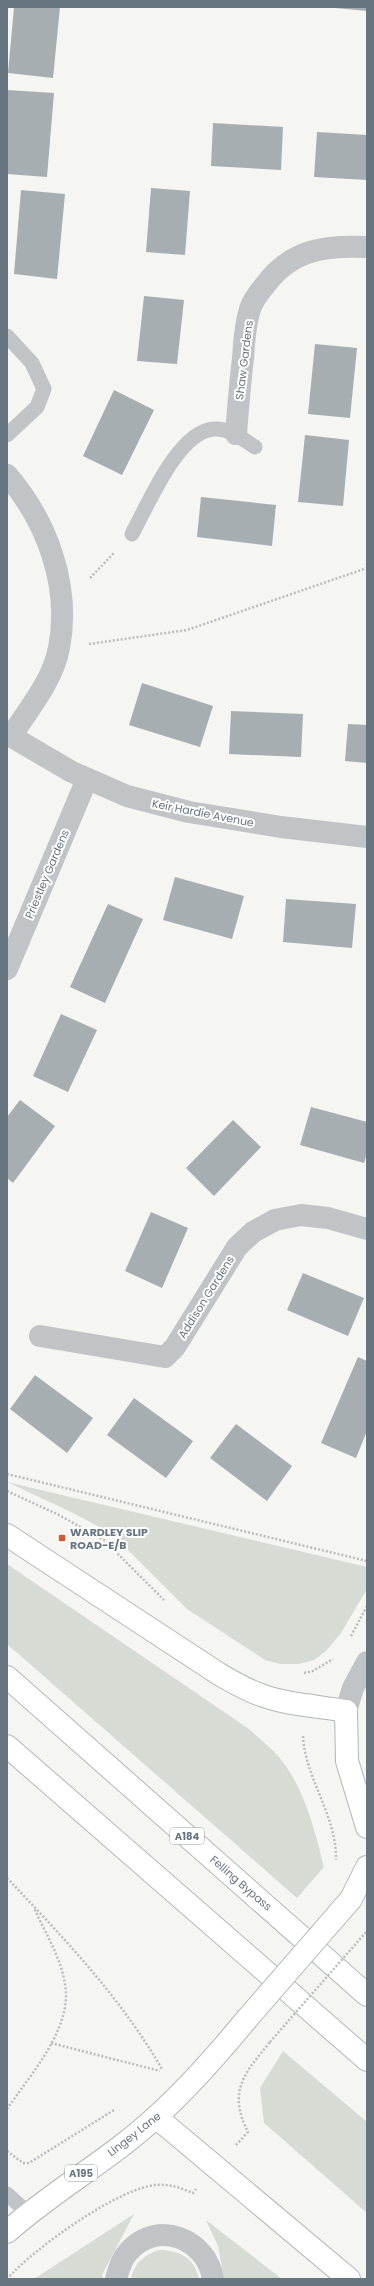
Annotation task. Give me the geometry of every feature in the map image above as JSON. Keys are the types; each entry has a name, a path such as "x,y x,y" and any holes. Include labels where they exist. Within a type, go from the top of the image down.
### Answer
{"main road":[{"path":"7,1535 219,1674 242,1687 261,1695 285,1702 346,1711 347,1761 367,1827"},
{"name":"Felling Bypass","path":"7,1677 367,1994"},
{"path":"7,1746 367,2060"},
{"name":"Lingey Lane","path":"7,2232 28,2213 156,2117 210,2063 351,1899 367,1867"},
{"path":"156,2117 349,2279"}],"street":[{"name":"Shaw Gardens","path":"236,434 245,329 250,309 260,292 284,264 300,254 320,248 340,246 367,248"},
{"path":"7,475 20,490 39,521 54,557 60,594 62,623 59,649 48,680 9,735"},
{"name":"Keir Hardie Avenue","path":"9,735 88,779 127,796 189,812 281,827 367,838"},
{"name":"Priestley Gardens","path":"7,969 88,779"},
{"name":"Addison Gardens","path":"40,1336 165,1357 175,1347 237,1247 253,1232 275,1220 301,1215 328,1218 367,1229"},
{"path":"346,1711 353,1688 367,1662"},
{"path":"116,2279 120,2264 129,2251 141,2242 163,2236 174,2236 190,2242 203,2253 212,2268 213,2279"}],"lane":[{"path":"7,336 32,363 44,389 37,407 7,435"},
{"path":"132,534 175,456 192,437 214,429 236,434 255,447"},
{"path":"7,2194 28,2213"}],"path":[{"path":"60,594 86,583 132,534"},
{"path":"59,649 188,630 367,568"},
{"path":"7,1474 367,1562"},
{"path":"7,1490 58,1514 104,1540 165,1601"},
{"path":"348,1641 367,1606"},
{"path":"302,1673 322,1666 336,1656"},
{"path":"304,1742 306,1755 328,1818 335,1862"},
{"path":"7,1878 33,1905 103,1985 146,2041 163,2071"},
{"path":"7,2109 51,2043 65,2012 67,1998 65,1983 33,1905"},
{"path":"248,2132 239,2108 239,2088 247,2071 270,2042 367,1931"},
{"path":"51,2043 163,2071"},
{"path":"158,2076 168,2065"},
{"path":"7,2151 23,2163 29,2163 119,2107"},
{"path":"7,2279 41,2248 115,2198 136,2189 157,2185 178,2187 192,2193"}],"shaded area":[{"path":"7,1482 367,1567 367,1589 341,1633 326,1651 314,1660 299,1664 280,1664 265,1660 187,1609 111,1533 71,1512"},
{"path":"7,1564 249,1729 279,1757 296,1782 308,1809 324,1867 297,1898 7,1644"},
{"path":"283,2051 367,2122 367,2213 264,2123 260,2088"},
{"path":"134,2214 102,2275 103,2279 34,2279"},
{"path":"206,2220 282,2279 224,2279 218,2246"},
{"path":"159,2250 166,2250 185,2257 194,2266 199,2279 131,2279 132,2273 140,2260"}],"building":[{"path":"14,7 60,7 53,78 8,73"},
{"path":"367,7 367,11 335,8"},
{"path":"7,90 54,93 47,177 7,174"},
{"path":"213,123 283,127 281,170 211,166"},
{"path":"317,132 367,135 367,180 314,177"},
{"path":"151,188 190,191 185,255 146,252"},
{"path":"21,190 65,194 57,279 14,274"},
{"path":"144,296 184,300 177,364 137,361"},
{"path":"315,344 357,348 350,418 308,414"},
{"path":"114,390 154,410 122,475 83,456"},
{"path":"305,435 349,440 343,506 298,502"},
{"path":"201,497 276,505 272,546 197,537"},
{"path":"142,683 213,706 200,747 129,725"},
{"path":"231,711 303,714 301,757 229,754"},
{"path":"348,724 367,725 367,763 345,761"},
{"path":"175,877 244,896 232,939 163,920"},
{"path":"286,899 356,904 352,948 283,942"},
{"path":"108,904 143,919 105,1003 70,987"},
{"path":"61,1014 97,1030 68,1092 33,1076"},
{"path":"20,1100 55,1126 13,1183 7,1178 7,1117"},
{"path":"311,1107 367,1122 367,1153 364,1163 300,1145"},
{"path":"233,1120 261,1147 214,1196 186,1168"},
{"path":"151,1212 188,1228 162,1288 125,1271"},
{"path":"303,1273 364,1298 348,1336 287,1310"},
{"path":"358,1357 367,1361 367,1431 356,1458 321,1443"},
{"path":"35,1375 93,1418 67,1453 10,1409"},
{"path":"134,1398 193,1441 166,1478 107,1435"},
{"path":"236,1424 292,1466 267,1501 210,1458"}],"place":[{"name":"WARDLEY SLIP ROAD-E/B","path":"62,1538"}]}
